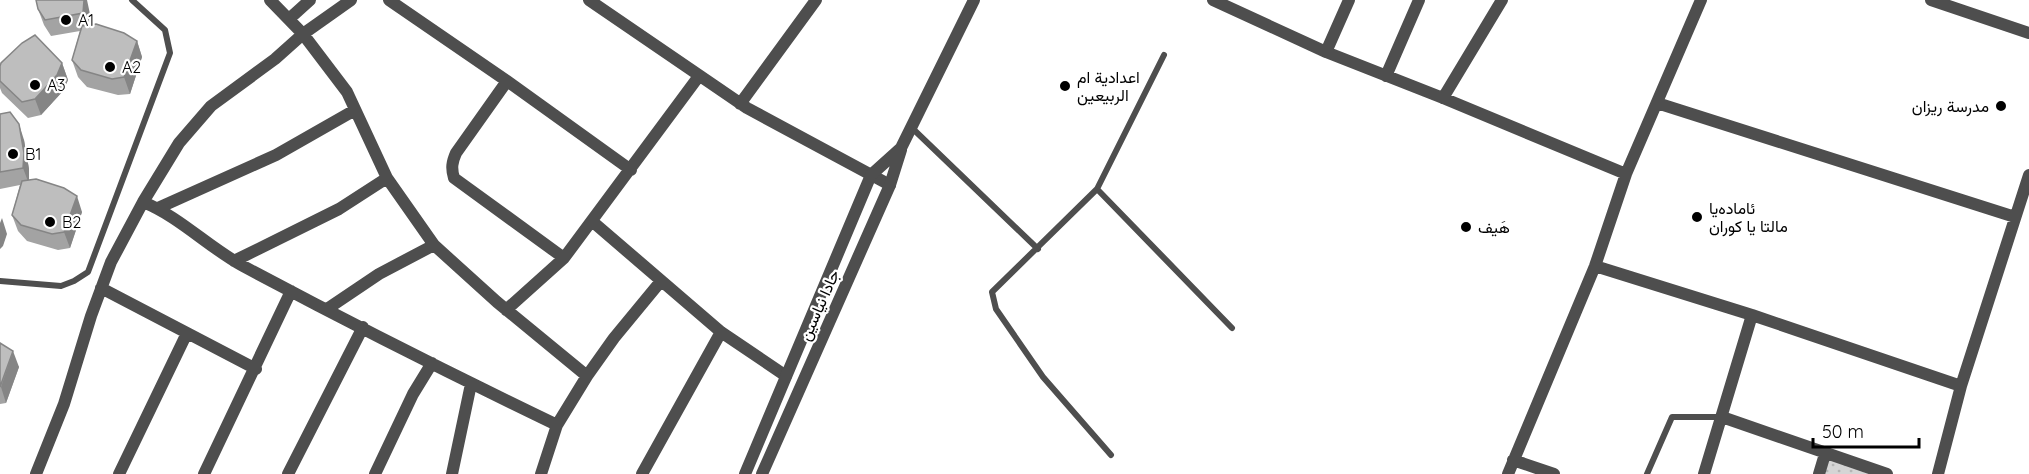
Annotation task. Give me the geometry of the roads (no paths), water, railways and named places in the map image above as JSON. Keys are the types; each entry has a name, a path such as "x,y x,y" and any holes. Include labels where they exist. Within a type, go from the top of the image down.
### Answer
{"street":[{"path":"270,0 303,34 347,92 387,178 434,245 506,310 587,376"},
{"path":"289,19 310,0"},
{"path":"36,474 64,404 90,316 111,262 179,142 211,106 275,59 303,34 351,0"},
{"path":"389,0 631,170"},
{"path":"590,0 740,104 890,185"},
{"path":"740,104 816,0"},
{"name":"جادا نیاسین","path":"762,474 890,185 901,148 974,0"},
{"path":"1213,0 1232,4 1326,52 1626,174"},
{"path":"1326,52 1349,0"},
{"path":"1386,76 1419,0"},
{"path":"1443,98 1502,0"},
{"path":"1508,474 1595,266 1626,174 1701,0"},
{"path":"1931,0 1961,5 2029,33"},
{"path":"506,310 564,258 593,222 699,76"},
{"path":"507,81 456,153 452,161 454,178 564,258"},
{"path":"1657,103 2015,217"},
{"path":"158,208 276,155 355,110"},
{"path":"871,175 901,148"},
{"name":"جادا نیاسین","path":"745,474 871,175"},
{"path":"1939,474 1961,386 2029,175"},
{"path":"234,261 339,209 387,178"},
{"path":"143,202 158,208 234,261 471,384 557,425"},
{"path":"593,222 721,332 786,376"},
{"path":"327,309 379,274 434,245"},
{"path":"1595,266 1752,315 1961,386"},
{"path":"541,474 557,425 587,376 614,338 661,281"},
{"path":"101,288 256,369"},
{"path":"204,474 256,369 291,291"},
{"path":"1704,474 1752,315"},
{"path":"288,474 363,327"},
{"path":"642,474 721,332"},
{"path":"119,474 187,333"},
{"path":"375,474 413,394 432,363"},
{"path":"452,474 471,384"},
{"path":"1722,417 1887,474"},
{"path":"1819,474 1825,454"},
{"path":"1513,460 1554,474"}],"lane":[{"path":"0,281 61,286 74,282 88,272 170,53 165,30 132,0"},
{"path":"1111,455 1043,377 996,309 992,292 1097,189 1164,55"},
{"path":"911,126 1038,249"},
{"path":"1097,189 1232,328"},
{"path":"1647,474 1672,417 1722,417"}],"place":[{"name":"A1","path":"66,20"},
{"name":"A2","path":"110,67"},
{"name":"A3","path":"35,85"},
{"name":"اعدادية ام الربيعين","path":"1065,86"},
{"name":"مدرسة ريزان","path":"2001,106"},
{"name":"B1","path":"13,154"},
{"name":"ئامادەيا مالتا يا كوران","path":"1697,217"},
{"name":"B2","path":"50,222"},
{"name":"هَيف","path":"1466,227"}]}
